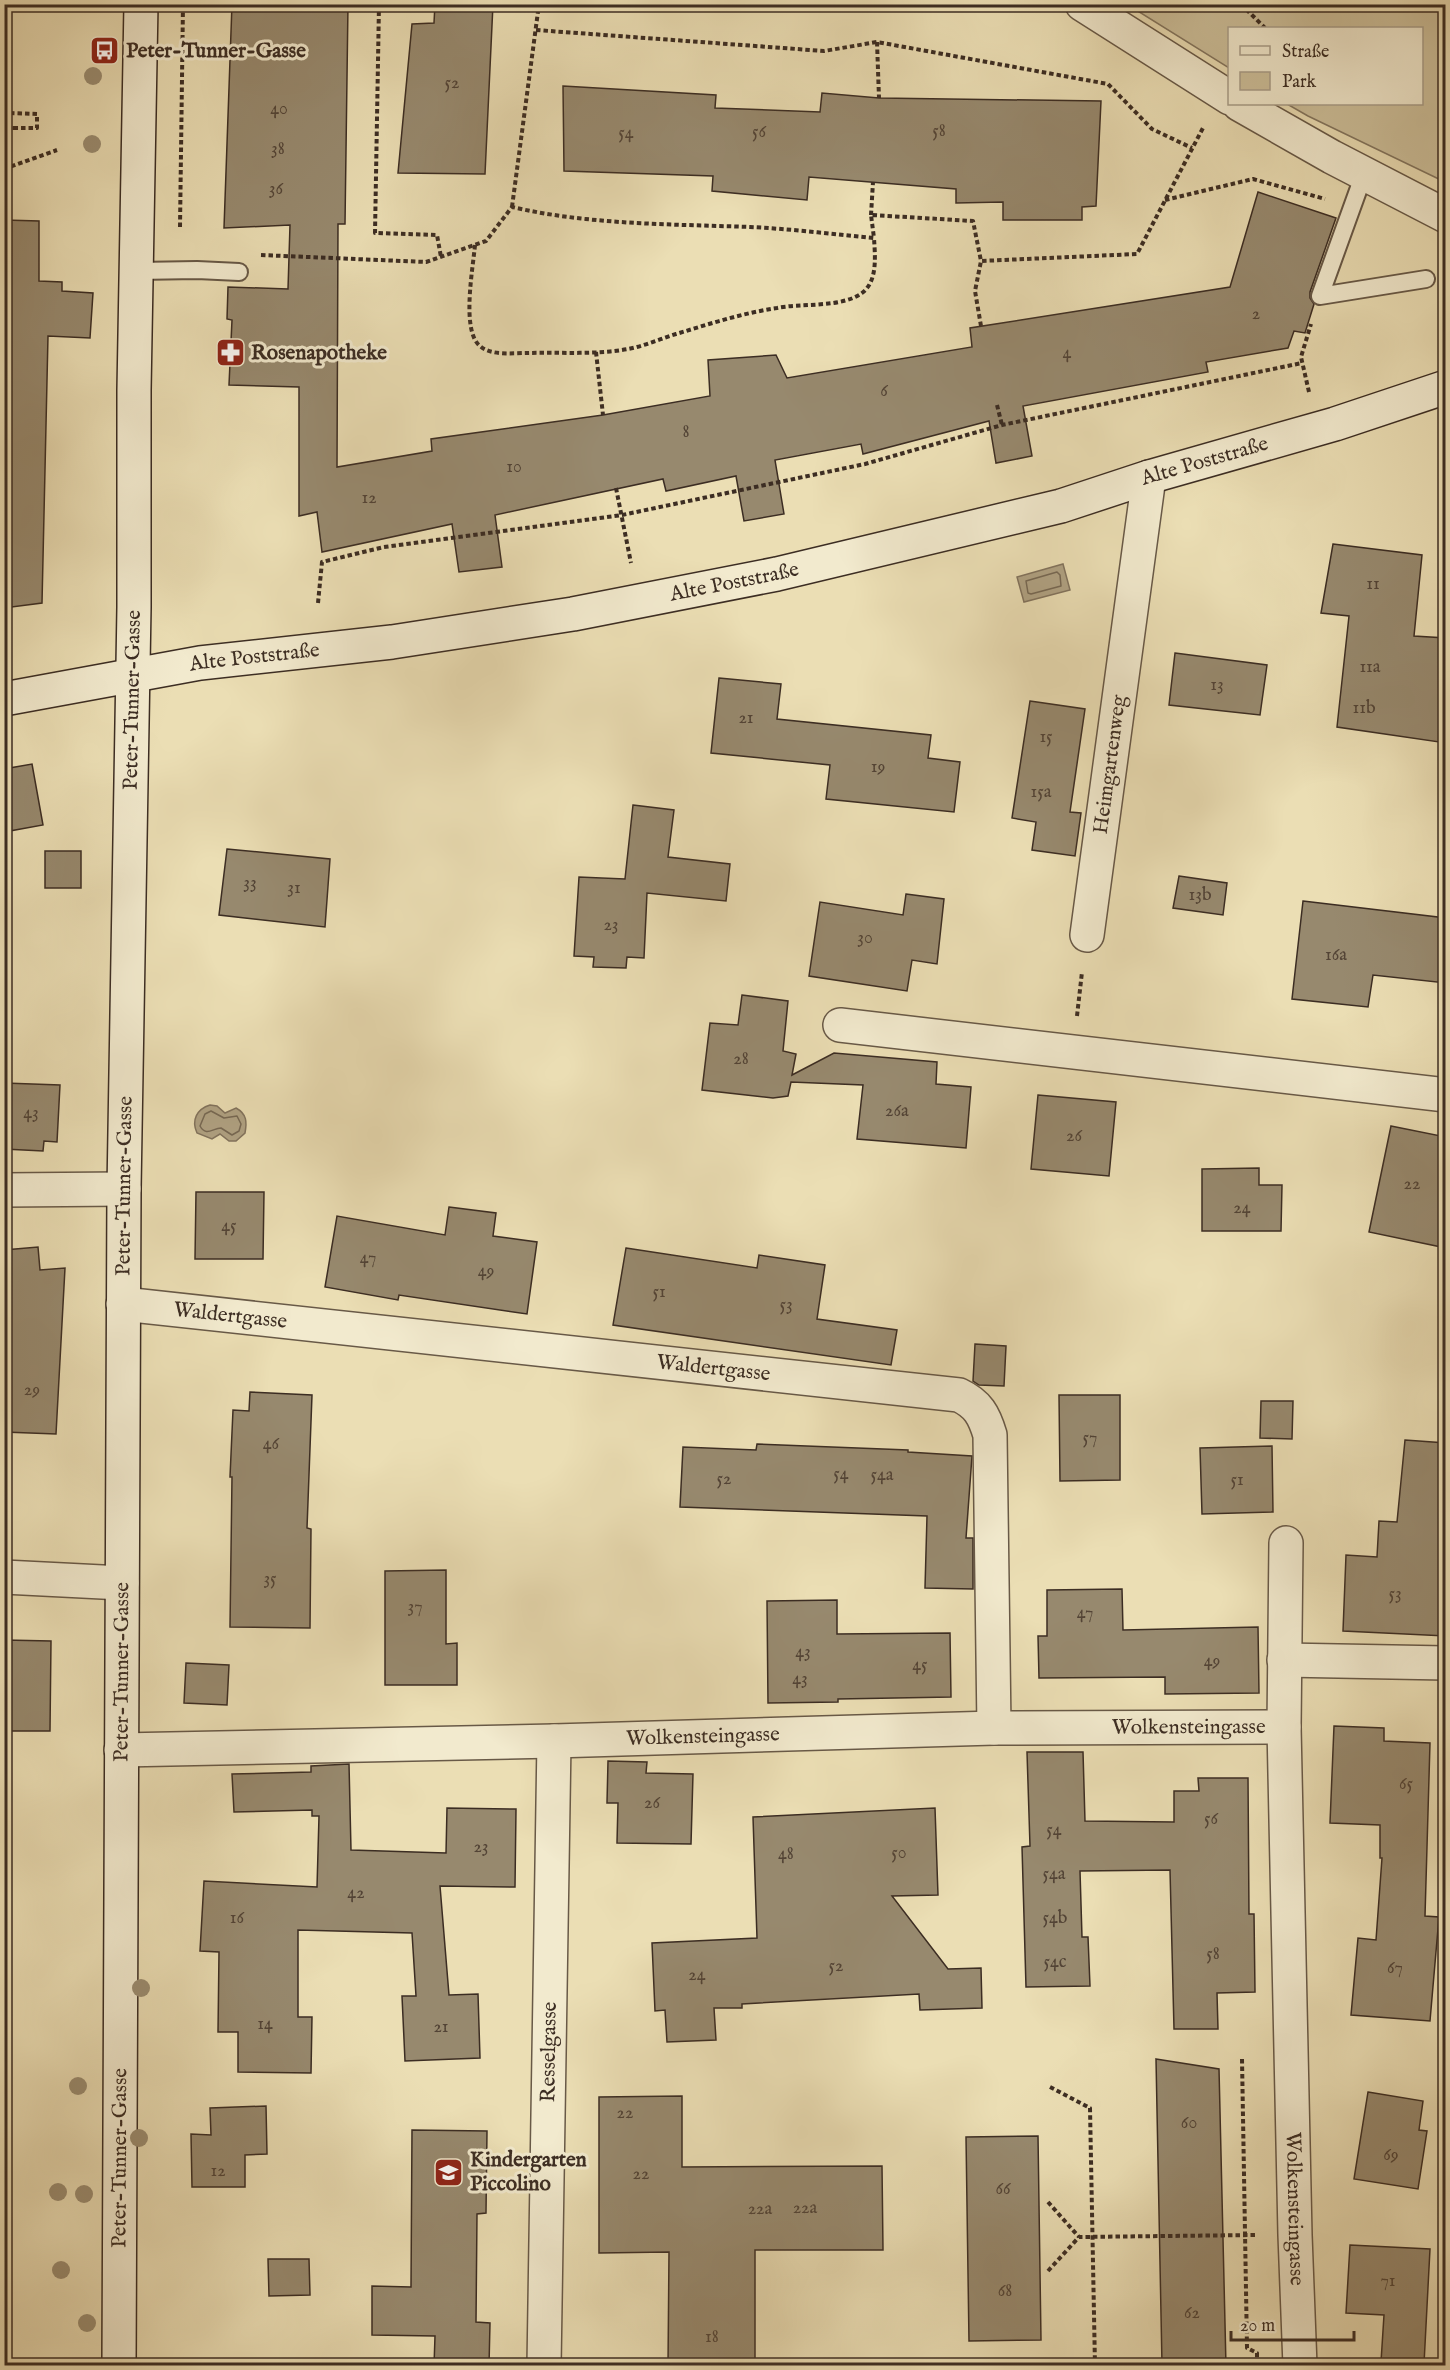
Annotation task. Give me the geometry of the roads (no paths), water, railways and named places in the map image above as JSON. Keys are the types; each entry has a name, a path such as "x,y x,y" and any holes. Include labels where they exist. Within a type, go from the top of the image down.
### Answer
{"street":[{"name":"Peter-Tunner-Gasse","path":"119,2366 124,1189 141,4"},
{"path":"1082,4 1228,97"},
{"path":"1242,105 1364,174 1446,216"},
{"name":"Alte Poststraße","path":"4,699 200,663 392,642 573,614 777,574 1061,506 1149,477 1335,424 1446,387"},
{"name":"Heimgartenweg","path":"1087,934 1149,477"},
{"path":"840,1025 1446,1095"},
{"path":"4,1190 124,1189"},
{"name":"Waldertgasse","path":"123,1304 959,1395 979,1408 990,1435 994,1728"},
{"name":"Wolkensteingasse","path":"1286,1543 1284,1727 1294,2235 1300,2366"},
{"path":"4,1577 122,1583"},
{"path":"1284,1660 1446,1663"},
{"name":"Wolkensteingasse","path":"121,1750 554,1741 994,1728 1284,1727"},
{"name":"Resselgasse","path":"544,2366 554,1741"}],"lane":[{"path":"1364,174 1320,296 1426,279"},
{"path":"136,271 239,272"}],"water":[{"path":"1063,564 1070,590 1024,602 1017,577"},
{"path":"210,1105 217,1106 225,1113 236,1108 240,1110 245,1119 245,1133 236,1141 229,1141 220,1134 212,1139 197,1133 196,1116"}],"place":[{"name":"Peter-Tunner-Gasse","path":"105,51"},
{"name":"Rosenapotheke","path":"230,353"},
{"name":"Kindergarten Piccolino","path":"449,2172"}]}
